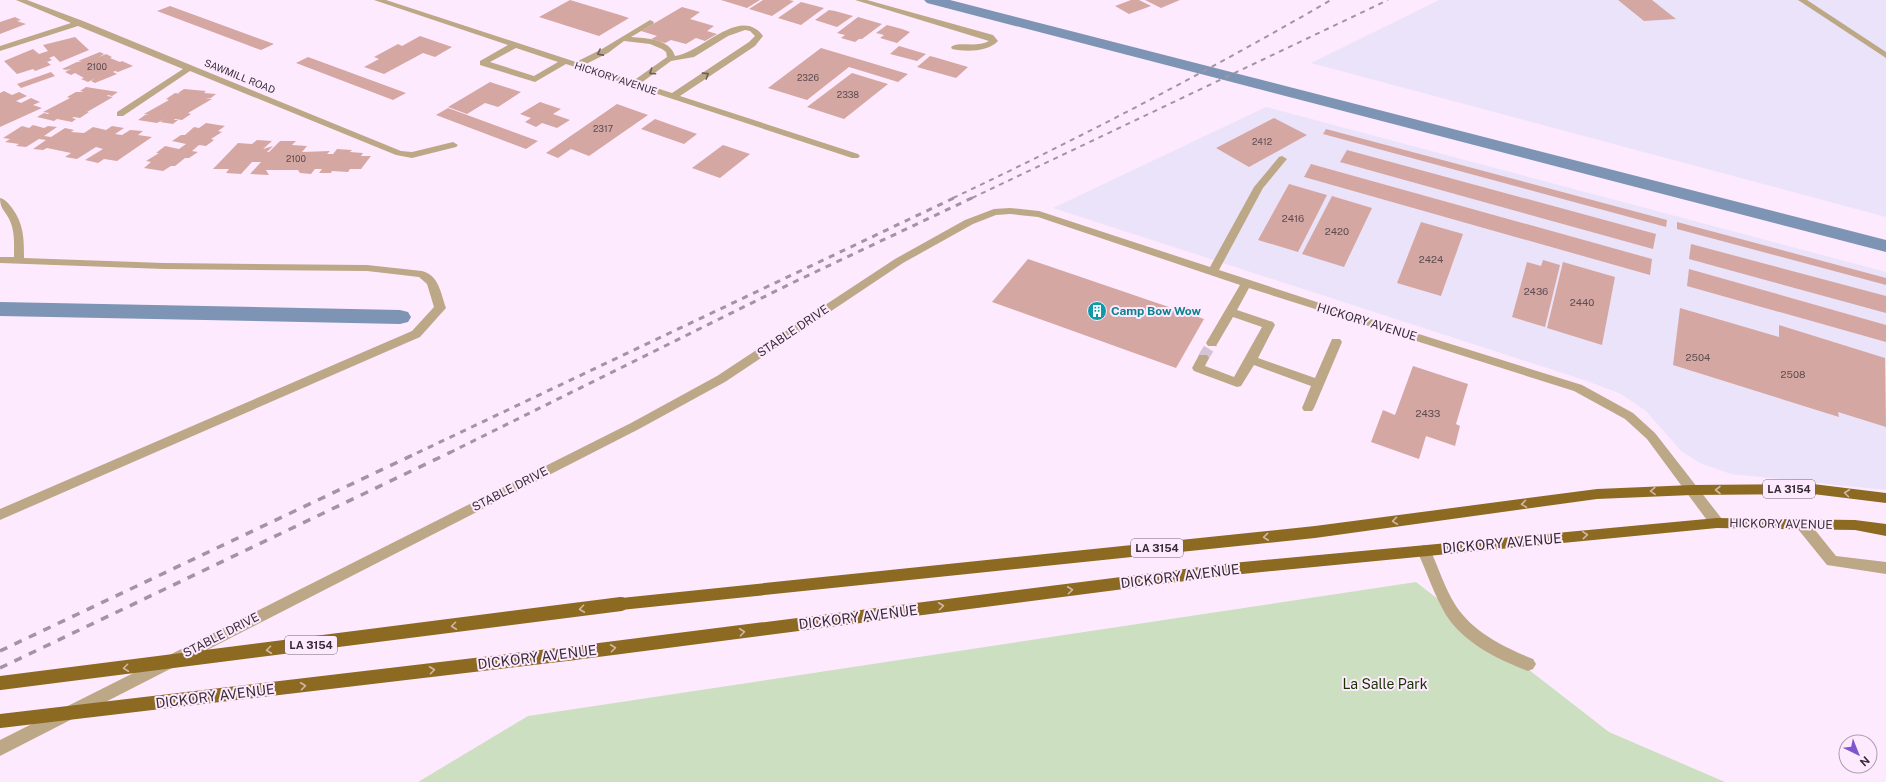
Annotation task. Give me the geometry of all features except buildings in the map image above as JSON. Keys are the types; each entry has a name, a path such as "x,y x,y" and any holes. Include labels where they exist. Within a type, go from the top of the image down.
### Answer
{"main road":[{"name":"LA 3154","path":"0,683 621,604 1314,532 1597,494 1692,490 1813,489 1886,498"},
{"name":"HICKORY AVENUE","path":"1718,523 1855,525 1886,530"},
{"name":"DICKORY AVENUE","path":"0,721 574,653 1232,569 1718,523"}],"street":[{"name":"SAWMILL ROAD","path":"20,0 399,153 412,155 453,145"},
{"name":"HICKORY AVENUE","path":"382,0 855,156"},
{"path":"859,0 990,37 994,40 989,45 975,48 955,47"},
{"path":"1802,0 1886,56"},
{"path":"576,65 605,51 650,22"},
{"path":"0,49 80,23"},
{"path":"634,84 670,59 691,55 735,29 748,29 755,32 758,36 752,44 673,97"},
{"path":"622,39 643,40 663,46 670,50 672,57 670,59"},
{"path":"515,45 482,63 535,79 565,61"},
{"path":"120,114 189,68"},
{"path":"1213,271 1259,187 1282,159"},
{"path":"0,201 8,209 19,230 19,260"},
{"name":"STABLE DRIVE","path":"0,748 635,426 721,379 899,261 969,222 994,212 1008,212"},
{"name":"HICKORY AVENUE","path":"1008,212 1039,214 1325,309 1578,388 1629,416 1651,436 1718,523"},
{"path":"0,260 164,266 367,268 422,274 432,282 440,308 416,334 0,514"},
{"path":"1212,343 1247,282"},
{"path":"1203,358 1198,368 1237,383 1269,325 1231,312"},
{"path":"1308,408 1336,342"},
{"path":"1251,360 1318,384"},
{"path":"1802,524 1832,561 1886,568"},
{"path":"1424,551 1451,610 1472,635 1511,657 1528,664"}],"shaded area":[{"path":"1439,0 1886,0 1886,217 1311,63"},
{"path":"1266,107 1886,272 1886,490 1731,474 1700,463 1681,451 1646,411 1621,394 1587,381 1053,208"}],"green space":[{"name":"La Salle Park","path":"1416,582 1609,732 1725,782 418,782 528,716"}],"waterway":[{"path":"932,0 1886,246"},
{"path":"0,309 400,317"}],"tunnel":[{"path":"1203,358 1212,343"}],"railway":[{"path":"953,198 1144,103 1331,0"},
{"path":"972,198 1388,0"},
{"path":"417,453 956,197"},
{"path":"449,453 792,283 974,197"},
{"path":"0,651 419,452"},
{"path":"0,668 451,452"}],"place":[{"name":"Camp Bow Wow","path":"1097,311"}]}
